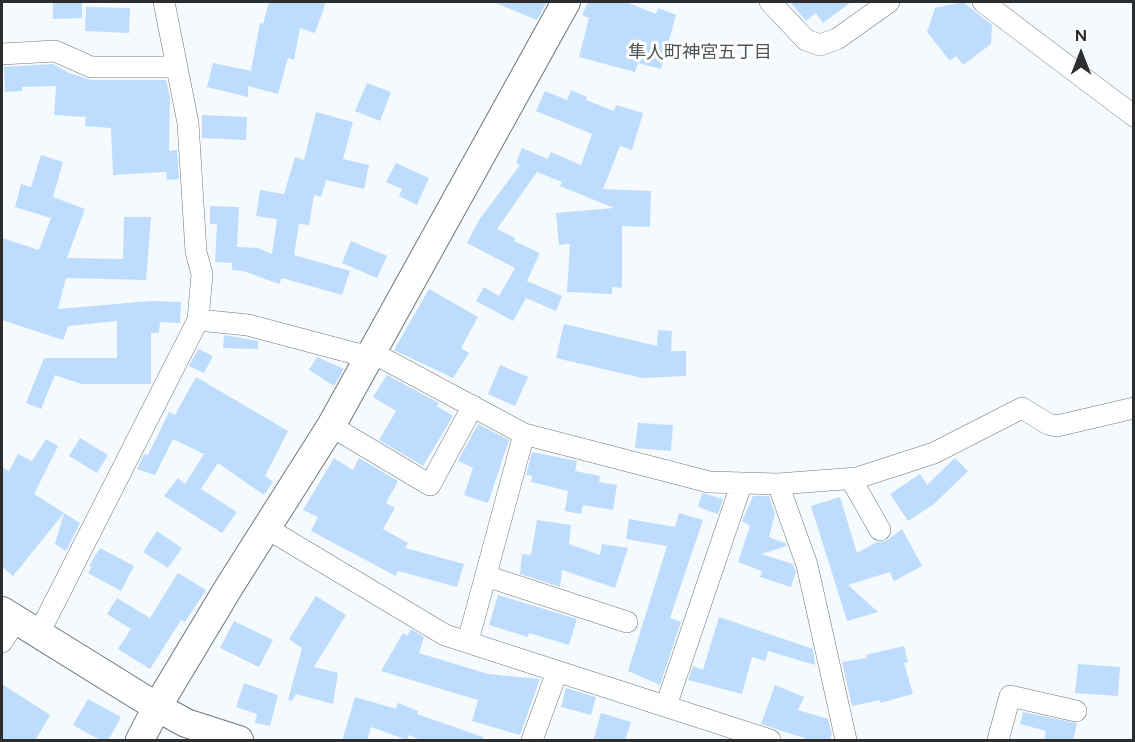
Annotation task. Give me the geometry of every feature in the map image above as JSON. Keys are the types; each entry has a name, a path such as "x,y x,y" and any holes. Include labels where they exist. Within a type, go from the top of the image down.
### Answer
{"street":[{"path":"164,2 188,123 196,252 202,274 198,320 14,627 186,723 239,741"},
{"path":"140,741 157,707 229,587 268,529 331,426 566,2"},
{"path":"770,2 806,40 820,45 837,39 889,2"},
{"path":"983,2 1134,116"},
{"path":"3,48 55,51 91,67 177,67"},
{"path":"198,320 248,325 357,354 373,353 524,434 671,474 741,485 851,479 934,453 1022,408 1031,410 1048,424 1057,426 1134,408"},
{"path":"331,426 430,485 473,406"},
{"path":"468,642 524,434"},
{"path":"851,479 880,530"},
{"path":"778,484 807,566 846,741"},
{"path":"666,706 741,485"},
{"path":"268,529 445,635 770,741"},
{"path":"486,576 627,622"},
{"path":"532,741 557,672"},
{"path":"998,741 1010,696 1076,711"}],"building":[{"path":"53,2 82,2 82,18 53,19"},
{"path":"269,2 326,2 315,33 300,28 294,60 288,58 278,94 248,86 248,97 207,87 213,63 251,71 260,23 263,24"},
{"path":"493,2 547,2 537,20"},
{"path":"588,2 626,2 656,14 658,8 676,15 661,69 638,63 635,72 579,57 589,18 582,15"},
{"path":"790,2 851,2 823,23 816,13 806,21"},
{"path":"963,2 992,25 991,44 963,65 956,56 950,61 927,32 935,8"},
{"path":"86,7 130,8 129,33 85,31"},
{"path":"53,64 69,73 91,80 166,80 170,97 169,151 177,150 179,179 167,180 166,172 113,175 111,128 85,126 86,117 54,115 56,86 22,87 22,91 5,92 4,67"},
{"path":"367,83 391,92 380,121 355,111"},
{"path":"571,90 587,97 586,100 614,111 616,105 643,113 632,150 620,146 603,189 651,191 650,227 622,226 622,288 612,287 612,294 567,292 570,244 559,245 556,213 614,208 560,186 562,182 537,172 497,229 515,238 514,241 540,253 527,281 562,296 556,311 526,298 513,321 476,301 484,287 499,296 515,268 467,243 479,220 520,165 516,163 522,148 548,159 551,152 581,165 592,134 536,111 545,91 567,100"},
{"path":"316,112 353,122 343,159 369,165 364,189 326,180 321,197 314,195 309,225 299,224 294,255 350,271 342,295 282,278 279,284 243,271 232,270 232,263 215,262 217,224 210,224 210,206 239,207 237,247 258,248 272,254 277,219 256,216 260,190 284,194 295,157 304,160"},
{"path":"202,115 247,117 246,140 202,138"},
{"path":"41,155 63,162 53,197 85,209 67,258 123,259 124,217 151,217 146,280 66,278 58,309 151,301 181,302 180,323 160,322 159,333 151,333 151,384 81,384 55,375 41,409 26,403 44,358 117,358 117,321 68,326 63,340 2,320 2,238 39,250 51,218 15,207 21,184 31,187"},
{"path":"396,163 429,178 417,205 399,196 402,189 386,182"},
{"path":"351,241 387,256 377,278 342,263"},
{"path":"429,289 478,317 461,348 469,353 453,378 394,350"},
{"path":"564,324 657,346 658,330 672,331 671,351 686,351 686,376 642,378 556,358"},
{"path":"224,335 258,341 258,349 223,348"},
{"path":"198,349 213,356 204,373 189,366"},
{"path":"317,357 344,369 334,386 309,370"},
{"path":"500,365 528,377 515,406 488,394"},
{"path":"387,375 439,403 437,406 453,416 423,466 379,440 396,411 373,397"},
{"path":"196,377 288,431 265,476 273,482 264,495 218,463 201,489 237,512 222,533 164,496 178,478 185,484 204,454 173,439 155,475 137,469 144,454 148,455 169,412 175,415"},
{"path":"638,423 673,425 671,451 635,448"},
{"path":"478,424 509,440 488,503 464,495 473,468 458,461"},
{"path":"80,438 108,455 97,473 69,456"},
{"path":"46,439 58,446 34,494 64,513 13,576 2,567 2,467 9,471 18,454 32,461"},
{"path":"532,452 577,461 575,471 600,476 599,482 617,485 613,510 583,505 581,514 565,511 568,491 531,482 532,476 526,475"},
{"path":"334,458 353,470 359,458 398,481 386,503 395,508 383,529 408,543 405,548 464,564 457,587 398,571 396,576 311,531 318,517 303,510"},
{"path":"955,458 968,471 934,504 908,521 890,494 920,474 927,485"},
{"path":"702,493 723,499 718,514 698,507"},
{"path":"753,496 769,496 775,514 769,537 787,546 761,554 793,564 796,572 791,587 760,577 762,571 738,562 750,526 742,521"},
{"path":"840,497 857,553 877,542 886,541 902,529 922,566 894,581 890,572 848,585 878,612 847,621 811,506"},
{"path":"64,513 80,523 66,551 55,544"},
{"path":"679,513 703,520 670,618 681,622 660,685 628,671 667,546 626,539 629,519 675,527"},
{"path":"537,520 571,525 569,544 600,555 602,544 628,548 615,588 562,570 560,587 520,574 522,554 531,555"},
{"path":"157,531 182,548 168,568 143,552"},
{"path":"100,548 134,566 121,591 88,573 92,567 89,566"},
{"path":"178,573 206,590 185,622 181,620 150,669 118,649 131,629 107,614 117,598 150,618"},
{"path":"498,595 577,619 569,645 529,633 528,637 489,625"},
{"path":"316,596 346,615 314,667 338,673 333,704 296,694 292,701 288,700 302,648 289,639"},
{"path":"719,617 813,649 815,665 768,651 765,661 752,657 742,694 688,680 693,666 703,670"},
{"path":"234,621 273,640 259,667 220,648"},
{"path":"411,629 424,637 419,653 488,674 540,679 520,735 472,721 478,700 381,671 403,633 407,636"},
{"path":"904,646 908,662 904,663 913,694 880,703 880,700 852,706 842,662 867,658 866,655"},
{"path":"1078,664 1120,667 1118,696 1075,693"},
{"path":"244,683 278,695 270,726 255,723 257,714 236,707"},
{"path":"2,684 50,715 35,741 2,741"},
{"path":"775,685 804,697 798,710 828,719 832,734 829,741 813,741 761,724"},
{"path":"566,688 596,697 591,715 561,707"},
{"path":"355,697 396,709 398,703 418,711 417,714 483,737 483,741 423,741 409,735 407,740 371,727 367,741 342,741"},
{"path":"88,699 121,717 108,741 102,741 73,725"},
{"path":"1023,712 1077,723 1073,741 1044,741 1046,731 1020,724"},
{"path":"601,713 631,722 625,741 593,741"}],"district":[{"name":"隼人町神宮五丁目","path":"700,53"}]}
